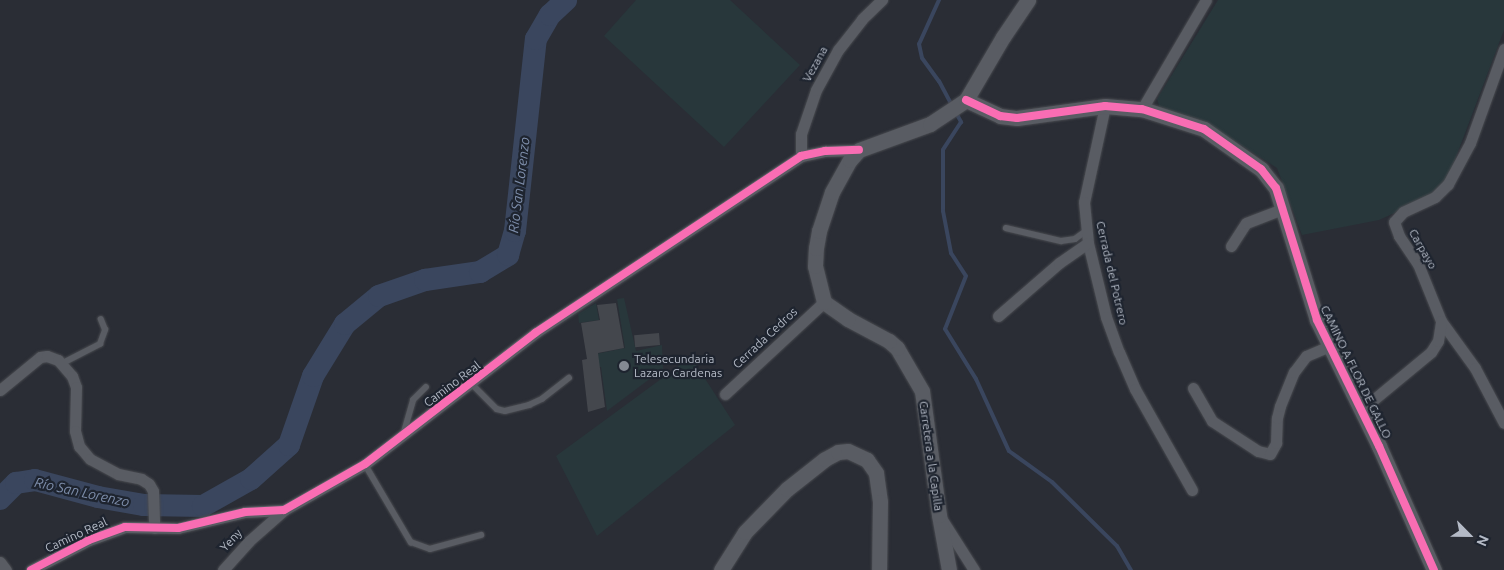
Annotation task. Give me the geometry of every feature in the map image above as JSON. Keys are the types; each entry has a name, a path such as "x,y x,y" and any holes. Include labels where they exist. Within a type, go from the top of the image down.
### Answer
{"street":[{"name":"Vezana","path":"801,156 801,134 816,90 838,50 862,19 882,0"},
{"path":"824,302 815,266 819,231 841,174 859,150 930,124 962,103 1028,0"},
{"path":"1142,109 1206,0"},
{"name":"Carpayo","path":"1504,49 1470,143 1448,184 1435,197 1403,212 1394,222 1399,236 1418,264 1441,321 1475,368 1504,423"},
{"name":"CAMINO A FLOR DE GALLO","path":"962,103 1000,116 1017,118 1106,106 1142,109 1204,129 1255,163 1269,177 1283,209 1312,307 1362,410 1434,570"},
{"name":"Cerrada del Potrero","path":"1106,106 1086,186 1084,214 1087,237 1106,317 1119,352 1136,389 1192,490"},
{"name":"Camino Real","path":"34,569 114,530 125,527 178,528 245,512 284,510 365,464 472,384 535,333 801,156 825,150 859,150"},
{"path":"1231,246 1246,223 1283,209"},
{"path":"998,316 1060,263 1087,237"},
{"name":"Cerrada Cedros","path":"725,394 824,302"},
{"name":"Carretera a la Capilla","path":"824,302 848,319 889,342 904,359 916,378 925,405 938,515 949,570"},
{"path":"1362,410 1431,352 1438,340 1441,321"},
{"path":"1193,388 1212,421 1258,451 1270,454 1276,443 1277,418 1280,406 1294,372 1306,356 1330,346"},
{"path":"0,390 40,357 52,357 61,364 75,381 77,396 76,440 84,454 118,474 147,482 153,490 154,528"},
{"path":"721,570 745,532 787,489 825,459 838,452 848,450 867,460 876,473 880,502 879,570"},
{"name":"Yeny","path":"222,570 249,541 284,510"},
{"path":"938,515 974,570"},
{"path":"0,562 6,570"}],"lane":[{"path":"1006,228 1061,241 1087,237"},
{"path":"61,364 100,344 105,330 101,320"},
{"path":"472,384 497,409 505,411 529,405 542,399 569,378"},
{"path":"404,434 409,409 413,400 426,387"},
{"path":"365,464 411,542 420,547 430,548 482,535"}],"shaded area":[{"path":"636,0 730,0 800,65 724,147 604,36"},
{"path":"1218,0 1504,0 1504,30 1453,165 1438,193 1379,220 1302,235 1277,168 1203,121 1160,109 1157,99"},
{"path":"624,298 636,351 662,345 663,369 607,411 601,367 592,368 591,355 625,348 617,299"},
{"path":"596,303 599,320 579,323 578,314"},
{"path":"691,357 735,425 597,536 556,456"}],"building":[{"path":"616,303 624,348 598,353 605,407 588,412 582,360 587,359 581,323 600,320 597,305"},
{"path":"659,333 660,345 635,347 634,335"}],"waterway":[{"name":"Río San Lorenzo","path":"0,499 16,483 35,480 98,497 144,505 203,506 251,479 289,445 313,376 345,324 379,296 425,280 480,272 508,255 515,231 536,39 550,15 566,0"},
{"path":"939,0 919,44 922,58 939,81 952,105"},
{"path":"955,111 961,122 943,150 943,211 951,253 966,276 945,329 976,379 1009,451 1052,482 1117,546 1131,570"}],"cycle path":[{"path":"966,100 1000,116 1017,118 1105,106 1142,109 1204,129 1261,169 1276,188 1317,320 1379,446 1434,570"},
{"path":"31,570 89,540 125,527 178,528 245,512 284,510 365,464 535,333 801,156 825,151 859,150"}],"place":[{"name":"Telesecundaria Lazaro Cardenas","path":"624,366"}]}
